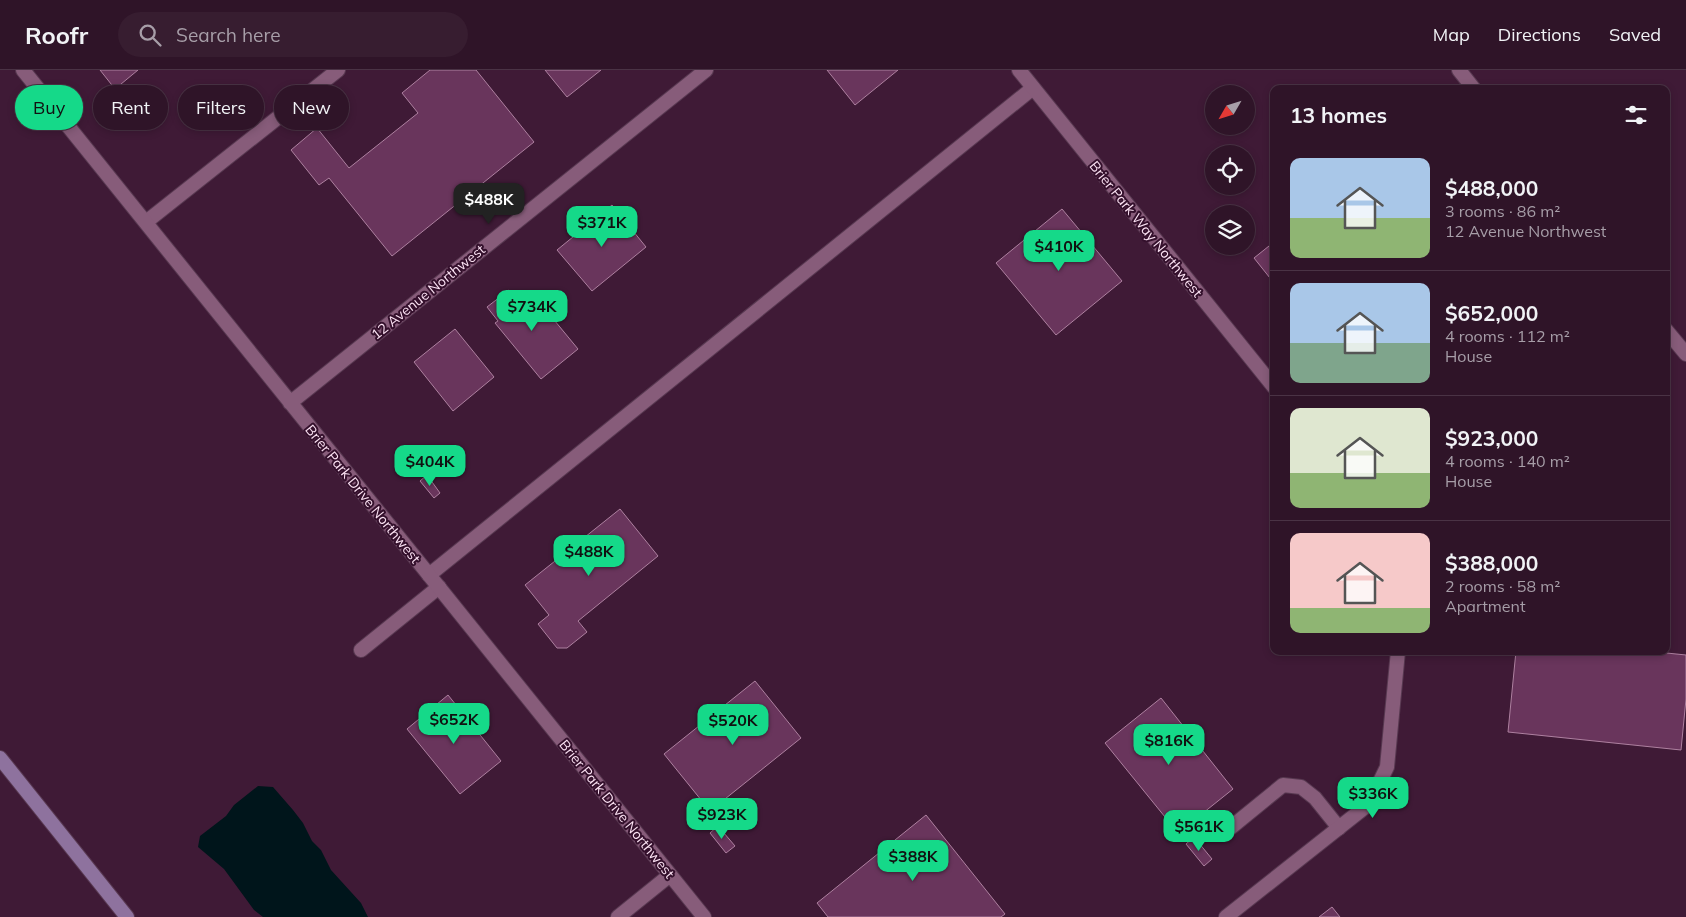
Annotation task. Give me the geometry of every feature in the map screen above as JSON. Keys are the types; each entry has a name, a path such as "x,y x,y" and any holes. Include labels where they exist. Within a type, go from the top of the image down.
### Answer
{"main road":[{"path":"0,758 127,917"}],"street":[{"name":"Brier Park Drive Northwest","path":"23,70 704,917"},
{"path":"146,222 338,70"},
{"name":"12 Avenue Northwest","path":"290,402 706,70"},
{"name":"Brier Park Way Northwest","path":"1018,70 1270,382"},
{"path":"1459,70 1471,85"},
{"path":"429,576 1033,88"},
{"path":"1670,335 1686,354"},
{"path":"361,650 438,587"},
{"path":"1226,917 1369,804 1387,767 1398,655"},
{"path":"1229,828 1283,785 1301,787 1315,798 1339,828"},
{"path":"618,917 670,875"}],"water":[{"path":"258,786 273,787 293,810 303,823 312,841 321,850 331,870 361,903 368,917 263,917 254,910 224,869 198,847 200,836 226,816 234,805"}],"building":[{"path":"100,70 138,70 120,85 112,85"},
{"path":"430,70 476,70 534,142 392,256 329,178 319,185 291,150 315,130 319,130 349,168 418,113 402,93"},
{"path":"545,70 601,70 567,97"},
{"path":"827,70 898,70 855,105"},
{"path":"612,205 646,247 592,291 557,250"},
{"path":"1062,209 1122,281 1056,335 996,263"},
{"path":"1270,245 1270,278 1254,258"},
{"path":"509,290 518,302 531,292 578,349 541,379 495,323 498,321 487,307"},
{"path":"455,329 494,377 453,411 414,362"},
{"path":"427,475 440,493 434,498 420,481"},
{"path":"620,509 658,556 578,621 587,632 567,648 557,648 538,624 549,615 525,585"},
{"path":"1670,653 1686,655 1686,699 1681,750 1508,732 1516,655 1670,655"},
{"path":"755,681 801,738 710,811 664,754"},
{"path":"448,695 501,761 460,794 407,729"},
{"path":"1161,698 1233,789 1178,833 1105,743"},
{"path":"926,815 1005,914 1001,917 828,917 817,903"},
{"path":"718,826 735,846 726,853 710,833"},
{"path":"1194,837 1212,859 1204,866 1186,844"},
{"path":"1332,907 1340,917 1319,917"}]}
